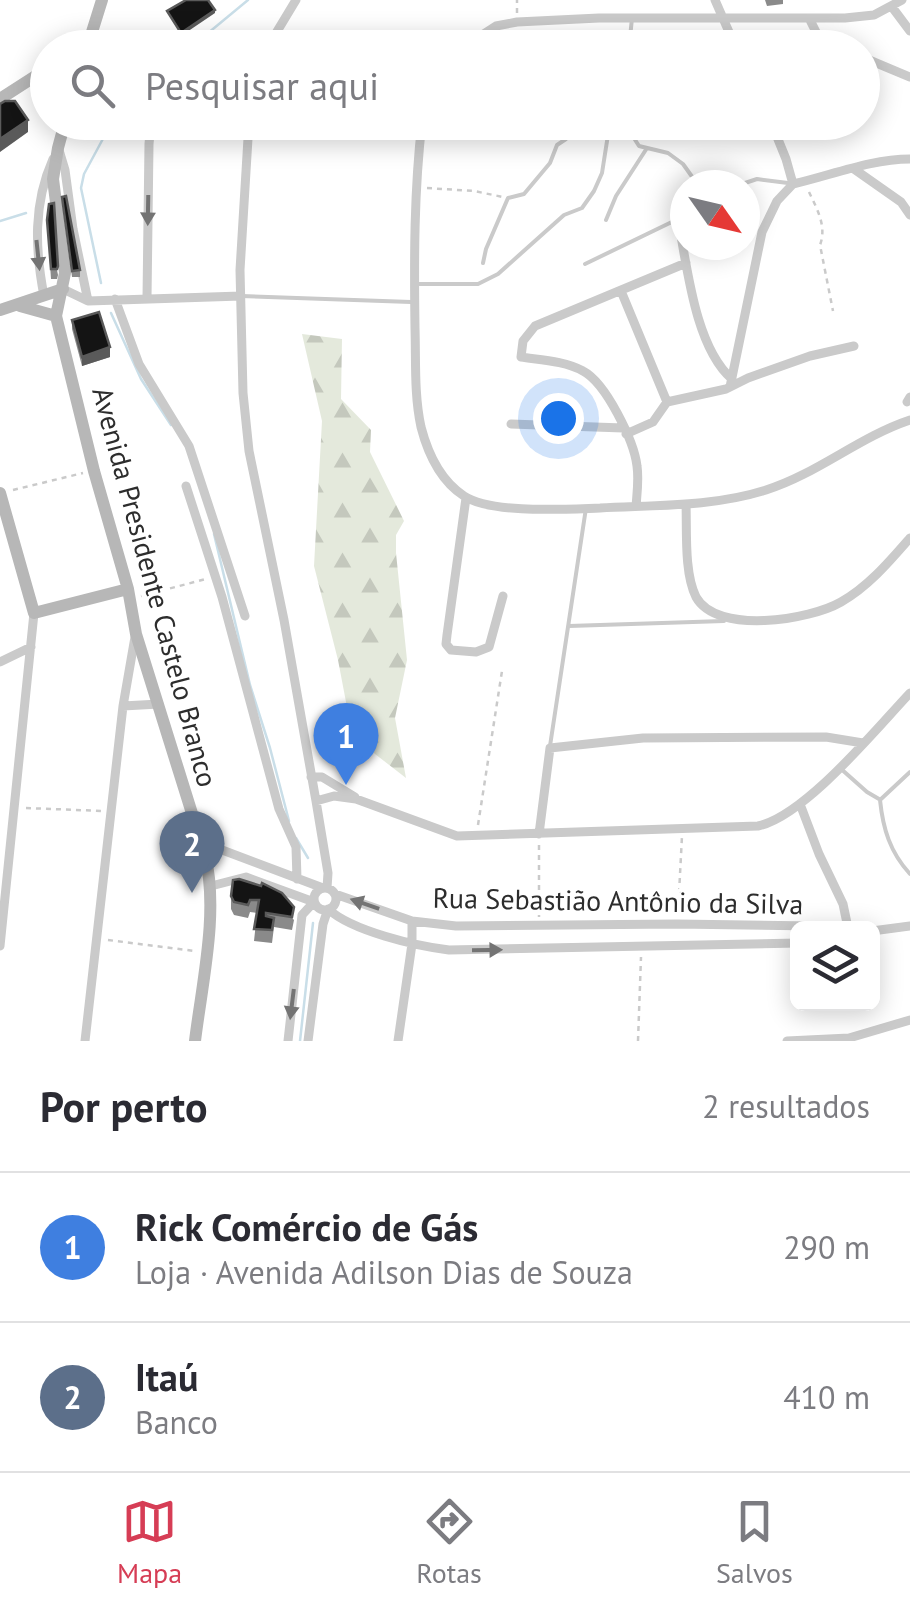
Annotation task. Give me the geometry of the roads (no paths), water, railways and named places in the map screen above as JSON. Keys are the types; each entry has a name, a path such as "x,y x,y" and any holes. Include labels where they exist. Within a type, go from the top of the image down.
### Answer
{"street":[{"path":"93,30 102,0"},
{"path":"278,30 296,0"},
{"path":"715,0 728,30"},
{"path":"490,30 517,22 632,18 864,17 902,0"},
{"path":"892,7 910,31"},
{"path":"809,18 815,30"},
{"path":"880,65 910,77"},
{"path":"0,98 30,79"},
{"name":"Avenida Presidente Castelo Branco","path":"44,296 36,224 46,175 60,140"},
{"path":"147,298 149,140"},
{"path":"248,140 241,296 249,452 284,620 329,890 335,904 328,909 323,924 308,1041"},
{"path":"420,140 415,188 417,401 429,452 438,470 466,498 495,507 586,508 686,504 743,496 790,481 910,420"},
{"path":"778,140 799,183"},
{"name":"Avenida Presidente Castelo Branco","path":"58,148 54,187 64,273 56,316 136,634 210,886 195,1041"},
{"name":"Avenida Presidente Castelo Branco","path":"58,148 88,300"},
{"path":"731,383 762,232 778,201 799,183 874,162 910,158"},
{"path":"854,169 893,196 910,215"},
{"path":"686,260 697,319 720,369 731,383"},
{"path":"636,506 637,463 607,397 588,374 565,364 521,357 522,341 535,326 686,263"},
{"path":"0,310 62,289 88,300 241,296"},
{"path":"621,291 667,402"},
{"path":"115,299 139,364 189,446 245,616"},
{"path":"18,305 56,316"},
{"path":"512,424 625,430 652,422 667,402 810,356 854,346"},
{"path":"186,486 279,809 296,847 297,878"},
{"path":"0,946 3,883 34,613 1,498"},
{"path":"466,498 446,644 451,650 476,652 489,647 503,596"},
{"path":"686,504 691,584 703,607 732,620 797,616 841,602 910,538"},
{"path":"34,613 129,594"},
{"path":"85,1041 123,706 136,634"},
{"path":"0,662 31,648"},
{"path":"311,777 322,777 356,799 457,836 768,824 800,804 840,768 910,693"},
{"path":"123,706 158,704"},
{"path":"539,834 550,748 643,738 826,737 862,744"},
{"path":"316,800 339,796 356,799"},
{"path":"800,804 842,904 845,921"},
{"name":"Rua Sebastião Antônio da Silva","path":"200,842 412,920 456,926 790,926"},
{"path":"210,886 246,877 328,909"},
{"path":"288,1041 302,915 314,902 314,894 329,890"},
{"name":"Rua Sebastião Antônio da Silva","path":"328,909 338,918 412,944 449,950 790,943"},
{"path":"398,1041 412,920"},
{"path":"880,930 910,926"},
{"path":"787,1041 849,1038 910,1020"}],"lane":[{"path":"631,30 632,18"},
{"path":"483,263 508,198 524,194 563,140"},
{"path":"415,284 478,284 498,274 564,215 582,208 602,174 608,140"},
{"path":"635,140 639,146 668,153 687,170"},
{"path":"606,220 616,196 647,148"},
{"path":"760,179 799,183"},
{"path":"584,264 670,221"},
{"path":"241,296 415,302"},
{"path":"550,748 586,508"},
{"path":"569,626 732,620"},
{"path":"840,768 880,800"},
{"path":"880,800 910,772"},
{"path":"880,800 891,848 910,874"}],"waterway":[{"path":"212,30 248,0"},
{"path":"101,283 81,188 102,140"},
{"path":"0,221 26,213"},
{"path":"111,313 141,379 171,425"},
{"path":"214,534 250,685 289,821"},
{"path":"296,838 308,858"},
{"path":"300,1041 313,923"}],"place":[{"name":"Rick Comércio de Gás","path":"346,785"},
{"name":"Itaú","path":"192,893"}]}
